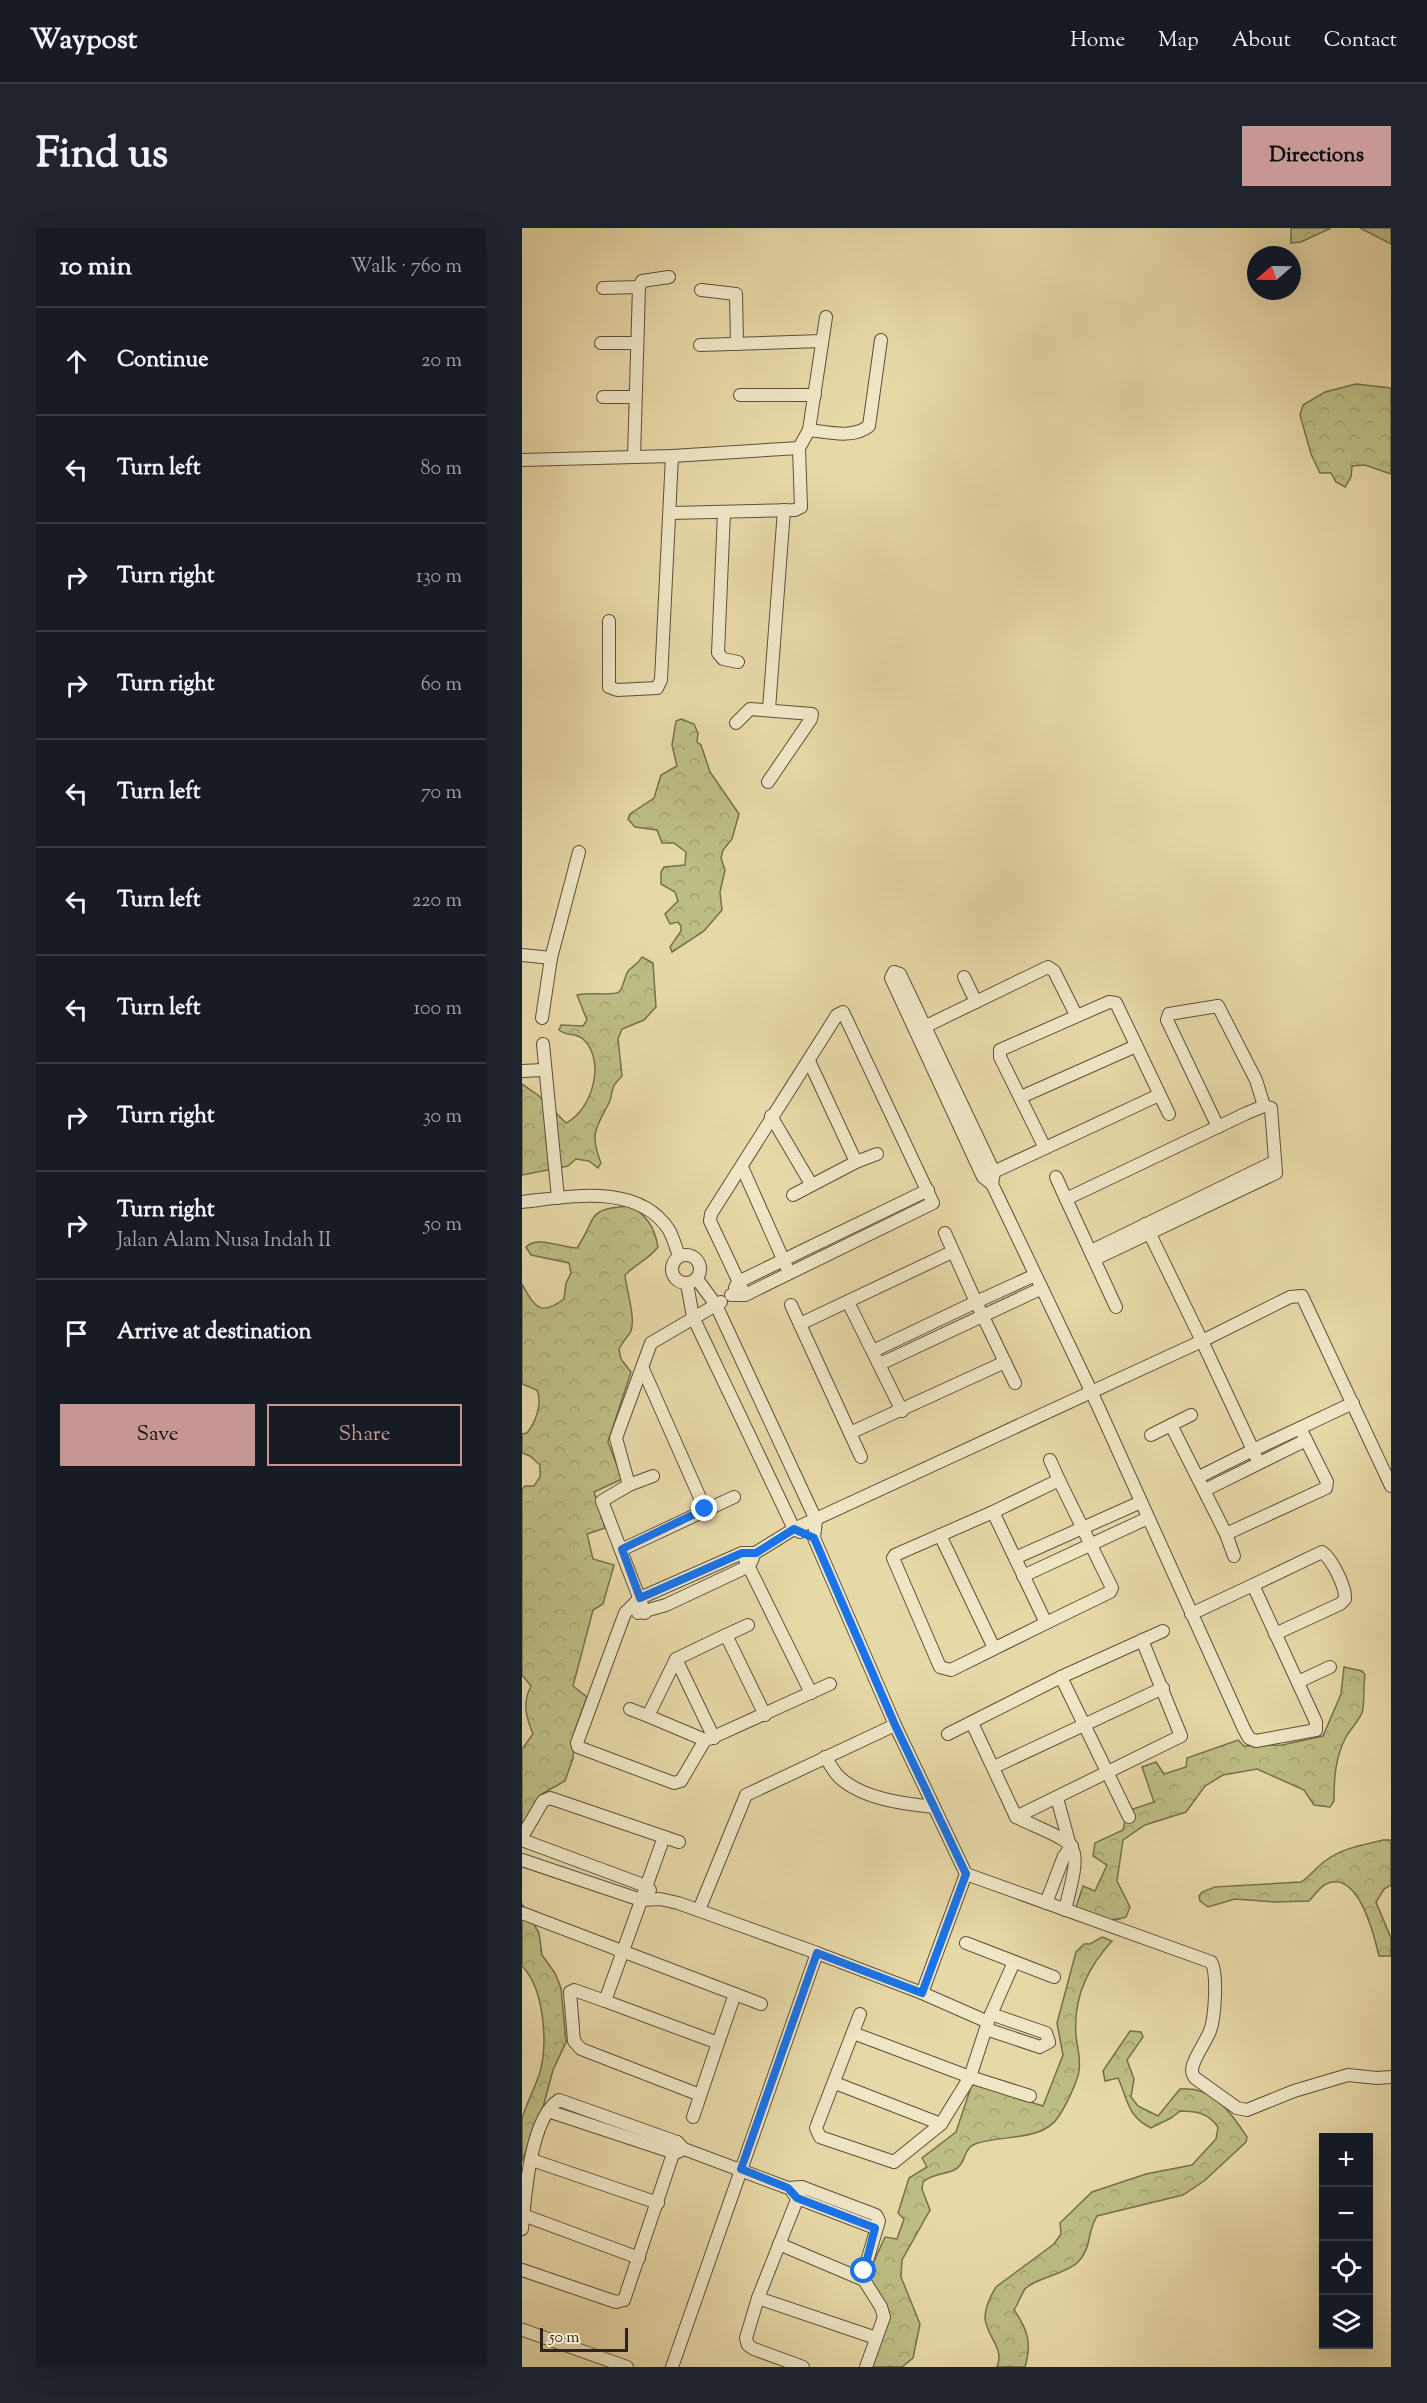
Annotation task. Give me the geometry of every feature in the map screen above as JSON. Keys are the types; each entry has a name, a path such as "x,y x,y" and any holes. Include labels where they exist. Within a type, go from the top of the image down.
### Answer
{"street":[{"path":"634,457 639,287 642,281 669,278"},
{"path":"603,288 639,287"},
{"path":"701,290 736,294 737,344"},
{"path":"671,513 784,510 801,507 799,448 809,430 826,317"},
{"path":"809,430 850,433 863,431 869,426 881,340"},
{"path":"700,345 822,341"},
{"path":"601,343 637,343"},
{"path":"740,395 815,395"},
{"path":"603,397 635,397"},
{"path":"522,460 672,456 799,448"},
{"path":"609,621 609,687 617,690 657,688 661,680 672,456"},
{"path":"769,709 784,510"},
{"path":"724,512 718,653 723,659 738,662"},
{"path":"736,723 747,710 808,712 812,716 768,782"},
{"path":"542,1018 551,958 579,852"},
{"path":"522,955 551,958"},
{"path":"1076,1016 1054,971 1048,967 921,1028 1033,1275 1092,1393 1244,1729 1252,1740 1316,1730 1316,1722 1253,1585"},
{"path":"964,977 976,1002"},
{"path":"1045,1148 1000,1057 1002,1048 1114,1002 1169,1114"},
{"path":"1218,1127 1167,1020 1169,1014 1218,1006 1256,1080 1264,1106"},
{"path":"629,1485 616,1438 652,1341 731,1295 738,1282 787,1267 933,1203 843,1012 837,1015 771,1116 710,1217 738,1282 745,1295"},
{"path":"543,1044 543,1070 558,1198"},
{"path":"1021,1097 1136,1046"},
{"path":"809,1061 856,1162"},
{"path":"522,1071 543,1070"},
{"path":"989,1178 1045,1148 1159,1095"},
{"path":"1066,1199 1264,1106 1269,1106 1272,1111 1276,1173 1147,1228 1093,1255"},
{"path":"771,1116 812,1184"},
{"path":"793,1195 856,1162 877,1154"},
{"path":"742,1167 787,1267"},
{"path":"1056,1177 1116,1307"},
{"path":"522,1202 597,1194 620,1198 652,1210 669,1230 679,1256"},
{"path":"1147,1228 1258,1463"},
{"path":"945,1233 1015,1383"},
{"path":"800,1324 952,1252"},
{"path":"692,1281 681,1283 672,1274 672,1267 679,1256 687,1254 699,1262 700,1271 692,1281 693,1317 794,1529 814,1538"},
{"path":"731,1295 745,1295 787,1267"},
{"path":"873,1351 1033,1275"},
{"path":"692,1281 716,1305 816,1520 814,1538 895,1725 966,1874 1167,1945 1213,1965 1214,2007 1210,2030 1192,2066 1192,2073 1236,2108 1250,2109 1294,2091 1348,2075 1391,2077"},
{"path":"880,1364 1040,1289"},
{"path":"625,1613 645,1613 749,1566 756,1553 794,1529 1092,1393 1290,1297 1302,1296 1391,1486"},
{"path":"848,1302 902,1411"},
{"path":"791,1305 861,1457"},
{"path":"850,1433 1005,1362"},
{"path":"643,1369 705,1509"},
{"path":"1199,1477 1353,1403"},
{"path":"1151,1435 1191,1415"},
{"path":"1171,1425 1199,1477 1234,1556"},
{"path":"1226,1534 1326,1488 1327,1482 1300,1428"},
{"path":"1205,1490 1306,1440"},
{"path":"1050,1460 1112,1588 1110,1592 951,1670 940,1667 893,1558 895,1555 1059,1480"},
{"path":"645,1613 602,1501 629,1485 653,1476"},
{"path":"622,1549 734,1497"},
{"path":"1016,1558 1141,1502"},
{"path":"993,1512 1046,1623"},
{"path":"1023,1576 1148,1518"},
{"path":"940,1535 994,1648"},
{"path":"1191,1614 1322,1552 1328,1557 1345,1592 1345,1599 1340,1604 1275,1634"},
{"path":"756,1553 742,1553 640,1598 625,1613 578,1746 676,1784 681,1781 710,1739 830,1684"},
{"path":"742,1553 811,1693"},
{"path":"648,1716 676,1659 748,1625"},
{"path":"948,1734 1061,1677 1163,1631"},
{"path":"726,1635 765,1715"},
{"path":"1016,1817 1180,1738 1142,1640"},
{"path":"676,1659 710,1739"},
{"path":"1298,1682 1330,1667"},
{"path":"1061,1677 1129,1817"},
{"path":"994,1767 1162,1688"},
{"path":"630,1709 710,1739"},
{"path":"972,1723 1016,1817 1071,1844"},
{"path":"699,1910 746,1795 895,1725"},
{"path":"825,1758 840,1777 867,1793 902,1804 934,1807"},
{"path":"660,1899 646,1886 522,1838 546,1798 679,1842"},
{"path":"1057,1798 1077,1861 1065,1910"},
{"path":"605,2001 664,1837"},
{"path":"1046,1903 1071,1844"},
{"path":"522,1860 641,1900 660,1899 699,1910 922,1993 988,2021"},
{"path":"922,1993 966,1874"},
{"path":"522,1913 761,2004"},
{"path":"966,1943 1054,1977"},
{"path":"672,2367 817,1953"},
{"path":"860,2014 816,2128 820,2137 894,2162 941,2124 970,2077 988,2021 1014,1962"},
{"path":"700,2095 577,2046 570,1992 574,1990 718,2043"},
{"path":"693,2117 735,1995"},
{"path":"853,2033 970,2077 1030,2096"},
{"path":"835,2083 941,2124"},
{"path":"522,2229 532,2160 539,2129 548,2111 679,2148 741,2169 799,2193 876,2215 879,2221 875,2228 864,2271 864,2280 881,2307 884,2318 866,2367"},
{"path":"522,2270 619,2302 625,2297 679,2148"},
{"path":"532,2160 658,2203"},
{"path":"799,2193 758,2298 746,2338 748,2345 803,2367"},
{"path":"523,2215 639,2258"},
{"path":"779,2244 864,2280"},
{"path":"758,2298 876,2338"},
{"path":"523,2330 602,2362 627,2367"}],"green space":[{"path":"1291,228 1331,228 1301,242 1291,243"},
{"path":"1360,228 1391,228 1391,244"},
{"path":"1356,384 1391,388 1391,474 1365,465 1352,466 1351,477 1345,487 1336,482 1331,473 1320,473 1311,454 1300,415 1303,405 1325,392"},
{"path":"681,719 694,724 698,733 697,742 701,745 710,772 739,814 732,839 723,850 721,858 725,870 720,892 722,910 704,931 672,952 670,947 681,931 681,926 678,922 670,924 665,914 678,901 675,892 661,884 661,872 664,867 685,865 686,852 674,843 662,843 657,830 635,827 628,819 630,814 654,798 661,775 677,766 672,745 676,721"},
{"path":"642,957 653,963 656,1007 644,1020 622,1029 618,1039 622,1076 613,1088 595,1139 601,1163 598,1168 589,1161 576,1159 568,1166 522,1175 522,1084 539,1096 566,1123 575,1117 583,1108 593,1085 594,1060 591,1049 584,1040 562,1032 559,1030 561,1025 583,1026 587,1020 577,995 619,992 627,972"},
{"path":"629,1206 641,1213 649,1222 658,1247 625,1275 632,1313 632,1328 619,1349 621,1359 631,1372 608,1442 622,1479 594,1492 605,1528 587,1534 593,1559 614,1565 603,1604 593,1610 573,1686 587,1697 575,1730 573,1758 565,1781 540,1795 522,1827 522,1749 533,1734 526,1710 531,1686 522,1675 522,1489 525,1486 534,1486 540,1477 540,1465 530,1456 522,1453 522,1434 527,1433 533,1424 539,1395 537,1390 522,1384 522,1284 534,1303 543,1308 549,1308 564,1299 566,1283 571,1273 569,1263 531,1255 526,1247 543,1242 577,1248 594,1216 605,1209"},
{"path":"1344,1667 1362,1671 1365,1675 1363,1705 1359,1719 1346,1737 1339,1753 1334,1801 1330,1807 1314,1805 1304,1790 1257,1769 1223,1775 1205,1786 1186,1812 1145,1825 1123,1840 1117,1881 1130,1907 1126,1917 1114,1920 1100,1919 1076,1907 1083,1886 1095,1891 1107,1865 1093,1856 1095,1843 1123,1830 1127,1811 1154,1802 1142,1767 1156,1762 1164,1774 1186,1767 1187,1758 1238,1740 1244,1746 1282,1745 1323,1736 1341,1694"},
{"path":"1383,1840 1391,1840 1391,1885 1384,1889 1376,1902 1391,1938 1391,1956 1379,1956 1363,1906 1356,1894 1347,1886 1337,1882 1324,1885 1309,1901 1274,1902 1235,1899 1208,1907 1200,1901 1199,1896 1202,1892 1215,1887 1301,1882 1322,1863 1338,1853"},
{"path":"522,1904 539,1933 542,1955 555,1973 561,1988 566,2042 553,2070 541,2115 522,2161 522,2119 540,2072 544,2032 535,1988 522,1966"},
{"path":"1102,1937 1112,1941 1095,1962 1079,1996 1076,2035 1080,2061 1079,2071 1065,2107 1052,2125 1032,2134 975,2144 968,2149 962,2163 956,2169 923,2182 922,2189 930,2210 902,2260 901,2277 920,2324 913,2358 902,2367 869,2367 888,2316 866,2279 885,2237 897,2239 904,2219 898,2213 909,2178 927,2167 922,2158 956,2132 972,2084 1043,2106 1063,2055 1057,2023 1076,1952 1084,1944 1090,1944"},
{"path":"1130,2031 1141,2032 1143,2037 1127,2060 1134,2079 1131,2097 1138,2106 1158,2116 1180,2089 1203,2092 1228,2110 1247,2137 1246,2142 1204,2181 1183,2195 1097,2216 1088,2245 1078,2262 1066,2270 1029,2285 1014,2310 1023,2324 1027,2337 1028,2351 1025,2367 997,2367 999,2354 988,2331 985,2318 987,2305 996,2287 1054,2244 1061,2234 1060,2223 1092,2192 1146,2174 1192,2165 1216,2139 1218,2127 1206,2116 1197,2112 1180,2111 1151,2128 1133,2113 1118,2078 1105,2081 1103,2071"}],"route":[{"path":"705,1509 622,1549 640,1598 742,1553 756,1553 794,1529 814,1538 895,1725 966,1874 922,1993 817,1953 741,2169 788,2188 797,2198 875,2228 864,2271"}]}
